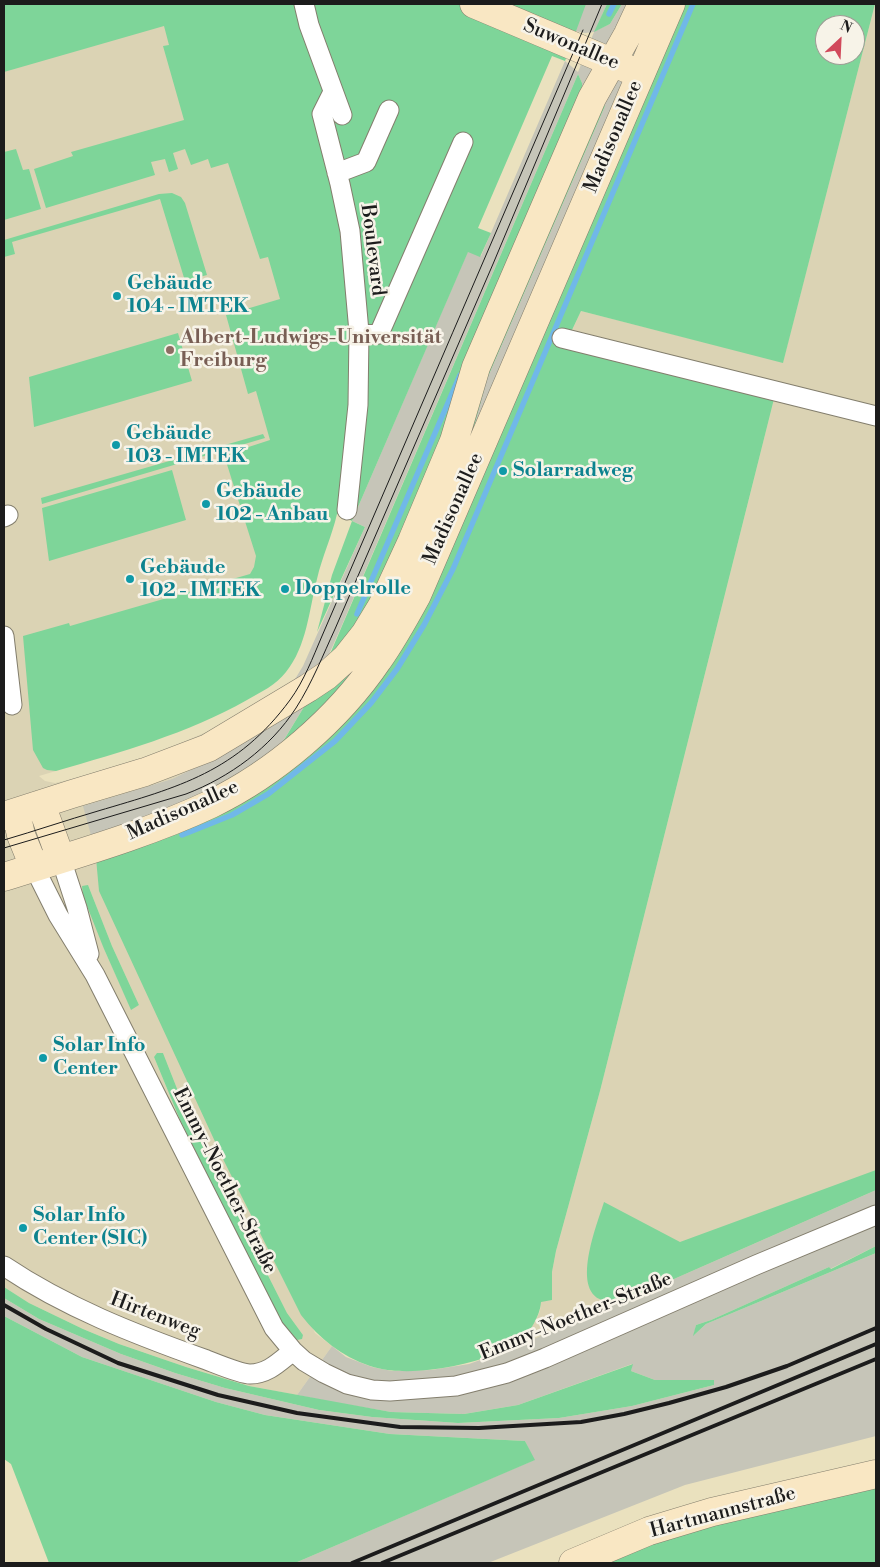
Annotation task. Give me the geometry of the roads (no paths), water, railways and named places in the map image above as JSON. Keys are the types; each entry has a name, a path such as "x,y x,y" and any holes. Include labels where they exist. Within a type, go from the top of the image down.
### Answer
{"main road":[{"name":"Suwonallee","path":"474,4 640,75"},
{"name":"Madisonallee","path":"10,814 146,772 208,748 326,676 346,658 365,634 382,606 412,541 454,441 476,367 592,98 628,34 642,4"},
{"name":"Madisonallee","path":"4,877 157,826 210,804 246,784 282,759 320,728 356,689 378,661 417,595 671,4"},
{"path":"41,804 60,859"},
{"path":"10,814 34,867"},
{"name":"Hartmannstraße","path":"573,1563 649,1532 712,1512 876,1474"}],"street":[{"path":"304,4 308,25 342,115"},
{"name":"Boulevard","path":"333,92 322,114 350,231 359,335 358,405 347,510"},
{"path":"337,172 366,162 390,110"},
{"path":"359,335 379,334 463,142"},
{"path":"562,338 876,416"},
{"path":"4,636 12,705"},
{"name":"Emmy-Noether-Straße","path":"60,859 77,908 95,975"},
{"name":"Emmy-Noether-Straße","path":"34,867 49,898 95,975 263,1310 274,1328 293,1351 324,1373 347,1384 372,1390 406,1391 456,1386 507,1373 773,1257 876,1215"},
{"name":"Hirtenweg","path":"4,1266 32,1285 92,1316 172,1348 248,1374 264,1373 293,1351"}],"waterway":[{"path":"609,14 614,4"},
{"path":"182,835 232,815 268,794 335,741 371,703 397,669 424,625 453,569 693,4"},
{"path":"357,614 460,375"}],"tram line":[{"path":"4,848 186,794 202,787 248,760 274,736 296,708 312,679 335,629 493,264 602,4"},
{"path":"4,840 155,794 204,774 249,744 270,724 290,700 300,685 312,660 583,30"}],"railway":[{"path":"4,1305 46,1329 118,1363 218,1395 297,1413 400,1427 479,1428 581,1422 624,1414 726,1387 787,1366 876,1328"},
{"path":"352,1563 876,1344"},
{"path":"382,1563 876,1359"}],"place":[{"name":"Gebäude 104 - IMTEK","path":"117,296"},
{"name":"Albert-Ludwigs-Universität Freiburg","path":"170,350"},
{"name":"Gebäude 103 - IMTEK","path":"116,445"},
{"name":"Solarradweg","path":"503,471"},
{"name":"Gebäude 102 - Anbau","path":"206,504"},
{"name":"Gebäude 102 - IMTEK","path":"130,579"},
{"name":"Doppelrolle","path":"285,589"},
{"name":"Solar Info Center","path":"43,1058"},
{"name":"Solar Info Center (SIC)","path":"23,1228"}]}
